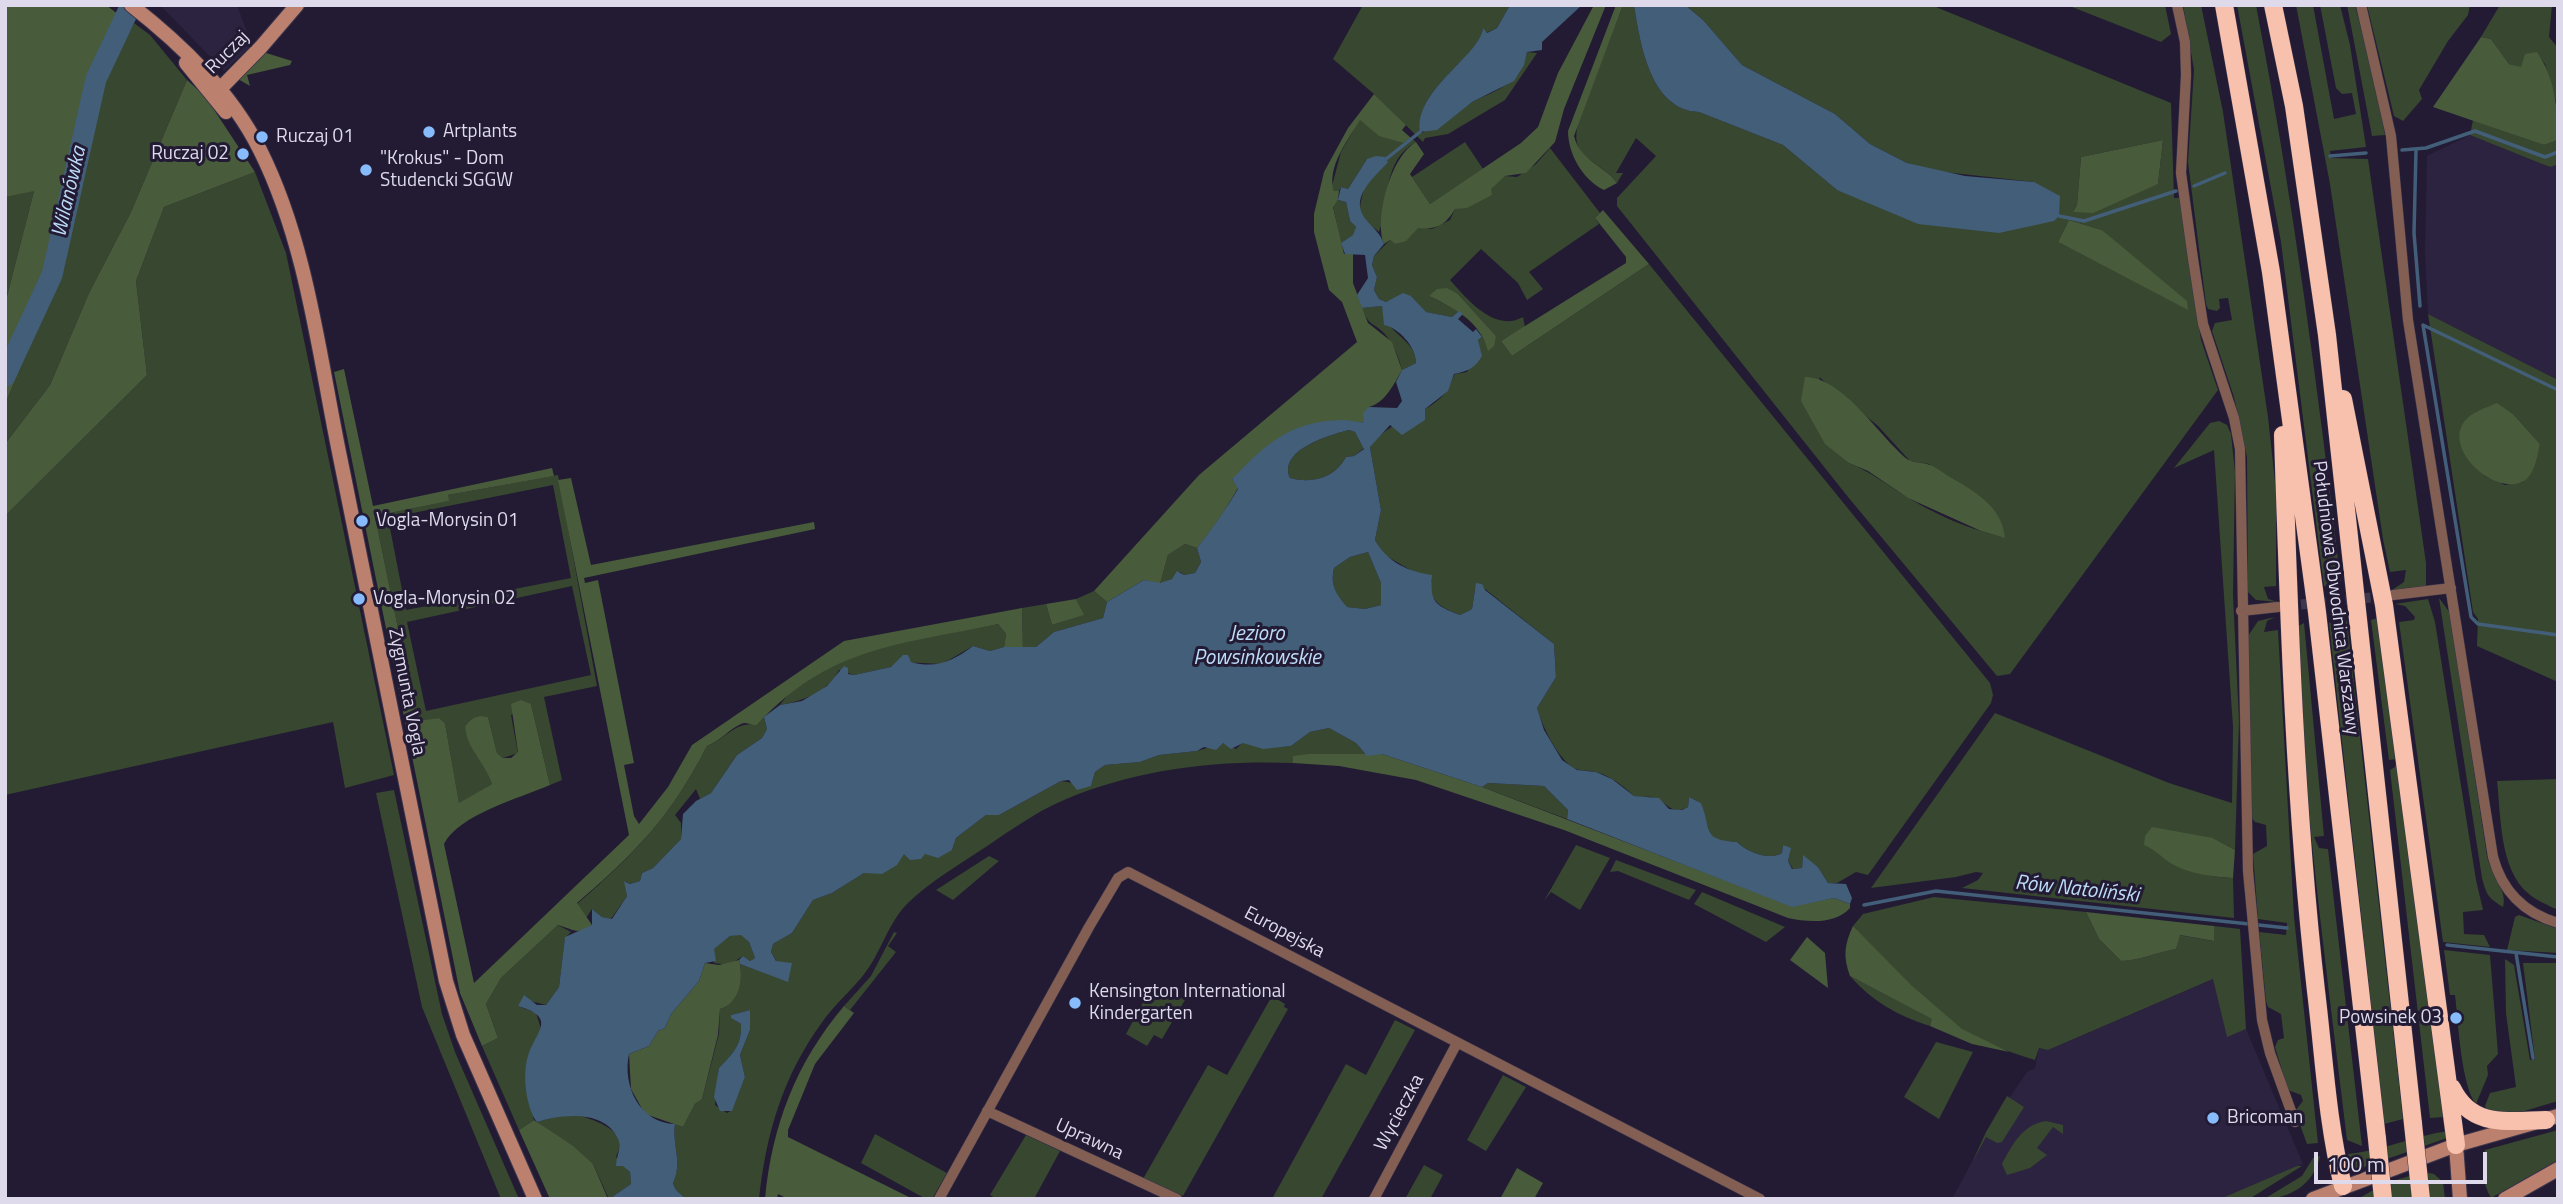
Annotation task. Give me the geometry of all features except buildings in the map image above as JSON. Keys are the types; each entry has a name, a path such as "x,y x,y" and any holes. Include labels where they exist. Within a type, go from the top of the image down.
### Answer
{"highway":[{"name":"Południowa Obwodnica Warszawy","path":"2224,5 2259,194 2317,612 2384,1199"},
{"name":"Południowa Obwodnica Warszawy","path":"2273,5 2294,106 2327,335 2421,1199"},
{"path":"2327,335 2384,605 2456,1145"},
{"path":"2282,355 2290,685 2303,872 2333,1136 2344,1192"},
{"path":"2449,1082 2465,1108 2480,1118 2499,1122 2552,1118"}],"street":[{"name":"Zygmunta Vogla","path":"131,5 167,36 216,92 274,183 298,254 446,981 463,1035 535,1199"},
{"name":"Ruczaj","path":"216,92 297,5"},
{"path":"2178,5 2185,42 2186,75 2180,144 2189,235 2203,324 2234,418 2240,449 2248,871 2262,1020 2270,1053 2295,1122"},
{"path":"2361,5 2391,136 2408,320 2496,867 2503,883 2517,901 2535,914 2558,923"},
{"path":"2393,595 2451,588"},
{"path":"2241,611 2278,607"},
{"name":"Europejska","path":"939,1199 1102,905 1118,878 1128,872 1760,1199"},
{"name":"Wycieczka","path":"1374,1199 1457,1043"},
{"name":"Uprawna","path":"987,1111 1162,1196 1177,1199"},
{"path":"2313,1199 2344,1192 2456,1145 2552,1118"},
{"path":"2456,1145 2460,1199"},
{"path":"2505,1199 2558,1169"}],"shaded area":[{"path":"160,5 237,5 252,45 224,71"},
{"path":"2470,135 2551,167 2558,164 2558,380 2428,314 2425,253 2427,156"},
{"path":"2214,979 2227,1036 2246,1029 2303,1164 2220,1199 1952,1199 2007,1096 2010,1097 2027,1072 2035,1068 2039,1048 2048,1050"}],"green space":[{"path":"5,5 34,191 5,304"},
{"path":"5,5 106,5 119,15 90,85 69,180 82,179 54,290 5,404 5,304 34,191 5,197"},
{"path":"1363,5 1510,5 1497,28 1486,33 1483,29 1471,51 1447,75 1426,103 1421,117 1422,133 1461,108 1508,84 1524,63 1527,52 1537,53 1505,100 1448,134 1425,138 1423,142 1333,59"},
{"path":"1594,5 1606,5 1564,109 1555,142 1526,173 1505,176 1491,189 1492,195 1467,208 1455,209 1440,225 1418,228 1406,241 1395,244 1390,240 1384,244 1381,233 1383,204 1392,174 1407,149 1416,142 1424,154 1410,174 1430,204 1521,143 1538,127 1558,73"},
{"path":"1616,5 1623,5 1574,136 1581,151 1617,183 1604,190 1596,186 1578,165 1571,149 1568,131"},
{"path":"1623,5 1634,5 1650,72 1669,100 1682,108 1783,145 1837,190 2034,182 1935,171 1907,163 1870,144 1835,114 1742,65 1703,20 1685,5 1931,5 2171,103 2174,198 2180,198 2201,340 2218,390 2010,674 1997,676 1848,497 1617,206 1617,198 1656,156 1636,138 1616,173 1623,173 1617,183 1581,151 1576,133","holes":["2163,140 2158,184 2073,212 2077,205 2081,157","2069,220 2102,230 2187,309 2058,242","1819,377 1878,426 1910,461 1929,464 2004,537 1941,516 1849,463"]},
{"path":"2067,5 2165,5 2171,34 2161,42"},
{"path":"2183,5 2201,5 2223,112 2268,417 2276,491 2276,586 2264,587 2268,599 2278,602 2256,600 2248,592 2247,457 2234,397 2212,331 2215,323 2232,320 2228,298 2219,299 2220,308 2217,311 2208,309 2206,304 2188,162 2194,70"},
{"path":"2237,5 2256,5 2282,149 2304,294 2341,584 2324,586 2281,242"},
{"path":"2296,5 2313,5 2334,119 2356,114 2352,93 2342,94 2336,88 2320,5 2340,5 2350,45 2366,147 2330,151 2331,158 2368,159 2426,563 2426,586 2392,590 2404,582 2406,570 2390,572 2383,539 2330,184"},
{"path":"2347,5 2355,5 2376,84 2385,135 2372,136"},
{"path":"2367,5 2470,5 2468,15 2448,41 2419,90 2422,99 2403,121 2394,116"},
{"path":"2500,5 2552,5 2549,37 2558,48 2558,108 2545,64 2537,53 2522,68 2509,64 2491,39 2481,37"},
{"path":"134,23 150,35 187,80 131,212 89,293 50,385 5,444 5,404 26,355 80,186 102,85"},
{"path":"2481,37 2491,39 2509,64 2521,67 2525,54 2537,52 2548,72 2554,94 2558,140 2544,145 2433,107"},
{"path":"263,52 292,61 290,65 247,75 250,86 238,79"},
{"path":"187,80 205,96 255,172 164,207 136,281 147,375 5,516 5,444 50,385 89,293 131,212"},
{"path":"1374,94 1406,125 1402,130 1411,138 1403,143 1379,136 1360,120 1345,144 1333,172 1334,191 1339,191 1338,200 1333,207 1344,254 1353,254 1353,283 1368,323 1392,342 1402,370 1380,402 1369,407 1365,422 1354,423 1232,479 1238,488 1197,548 1185,544 1168,555 1160,584 1144,580 1107,602 1094,591 1199,475 1357,342 1342,302 1329,290 1314,232 1314,214 1324,172 1348,128"},
{"path":"1360,119 1379,135 1403,143 1411,138 1416,142 1405,150 1392,170 1379,232 1366,221 1360,209 1367,159 1348,189 1341,187 1339,191 1334,191 1332,186 1341,152"},
{"path":"2473,120 2544,145 2558,140 2558,164 2551,167 2470,135"},
{"path":"2163,140 2158,184 2093,213 2073,212 2077,205 2081,157"},
{"path":"1465,142 1483,169 1430,204 1412,177"},
{"path":"1550,148 1600,213 1595,218 1599,224 1529,272 1543,289 1527,300 1518,283 1481,249 1450,280 1482,312 1502,321 1523,317 1525,327 1501,341 1512,356 1649,264 1990,683 1993,695 1991,703 1868,875 1856,872 1837,883 1828,883 1818,867 1803,856 1802,868 1793,869 1788,861 1790,852 1783,845 1782,853 1765,856 1746,849 1737,842 1721,841 1710,836 1701,803 1689,797 1688,807 1682,810 1672,809 1656,798 1634,796 1601,774 1579,770 1568,764 1551,741 1537,708 1556,677 1554,644 1485,589 1475,589 1472,609 1460,615 1442,607 1431,593 1432,580 1426,574 1419,575 1383,554 1375,540 1381,510 1370,447 1388,429 1437,401 1447,391 1455,374 1467,372 1479,354 1478,340 1482,337 1488,347 1496,336 1458,294 1429,296 1459,311 1452,317 1425,312 1411,296 1386,302 1379,299 1374,290 1377,277 1372,265 1374,256 1390,240 1395,244 1418,227 1432,229 1450,220 1455,209 1505,176 1517,177 1536,164"},
{"path":"255,172 286,253 394,775 345,788 333,722 5,795 5,516 147,375 136,281 164,207"},
{"path":"1338,200 1346,202 1350,221 1356,227 1354,235 1341,243 1333,206"},
{"path":"1603,210 1649,264 1512,356 1501,341 1626,263 1626,257 1595,218"},
{"path":"2069,220 2102,230 2187,301 2188,310 2058,242"},
{"path":"1447,288 1458,294 1496,336 1494,346 1488,351 1479,331 1465,317 1429,296 1437,289"},
{"path":"1382,306 1384,316 1392,329 1415,355 1416,363 1402,370 1390,341 1369,322 1362,308"},
{"path":"2428,314 2558,380 2558,682 2477,646 2478,619 2473,612","holes":["2514,415 2540,444 2523,482 2505,485 2485,476"]},
{"path":"344,369 373,506 552,468 554,476 448,495 449,501 375,516 417,721 439,718 445,723 459,803 492,784 469,742 465,726 475,717 488,717 497,753 503,758 511,758 518,752 511,704 521,700 531,704 550,785 476,816 462,824 444,844 474,983 629,835 558,480 571,478 591,565 814,522 815,529 584,578 585,583 598,580 634,763 624,765 634,816 639,824 668,787 692,745 844,641 1022,608 1023,649 1004,647 1006,634 998,624 898,644 868,653 811,679 784,699 757,725 741,724 707,746 680,793 651,832 618,867 577,903 592,925 579,931 558,925 501,978 486,1004 498,1038 482,1046 460,993 334,372"},
{"path":"1805,377 1819,380 1847,397 1907,459 1933,466 1978,494 1999,517 2005,538 1981,531 1908,498 1868,471 1849,463 1825,444 1801,401"},
{"path":"2497,403 2514,415 2540,444 2533,471 2522,482 2498,482 2486,476 2466,457 2461,445 2460,433 2464,422"},
{"path":"2219,421 2227,425 2231,434 2235,472 2233,595 2239,721 2235,850 2213,838 2159,852 2175,864 2193,872 2233,878 2234,918 1962,888 1978,880 1983,873 1976,872 1871,888 1995,713 2169,783 2232,803 2233,727 2214,450 2174,468 2210,423"},
{"path":"1349,430 1355,432 1364,448 1354,456 1346,457 1336,470 1322,478 1290,478 1288,468 1291,459 1298,452 1318,440"},
{"path":"558,475 597,686 544,697 562,780 550,785 531,704 511,715 518,753 503,758 497,753 488,717 478,716 470,720 465,726 476,755 486,764 492,784 459,804 445,723 439,718 417,722 375,516 448,501 448,495","holes":["553,485 571,578 406,610 388,518","572,586 591,675 426,711 407,622"]},
{"path":"1185,544 1197,548 1201,562 1195,573 1184,575 1180,572 1160,584 1168,555"},
{"path":"1368,552 1381,583 1381,605 1365,609 1346,607 1335,589 1334,568 1350,557"},
{"path":"1094,591 1107,602 1103,618 1054,632 1036,647 1023,649 1022,608 1046,604 1052,625 1083,615 1076,599"},
{"path":"2439,598 2450,613 2487,856 2501,888 2503,907 2489,896 2482,878"},
{"path":"1076,599 1084,615 1052,625 1046,604"},
{"path":"2428,599 2435,622 2483,910 2463,912 2464,934 2484,935 2490,947 2443,942 2399,622 2414,620 2415,617 2405,606 2395,604"},
{"path":"2275,617 2267,621 2264,632 2278,630 2294,917 2318,1143 2307,1144 2295,1111 2303,1101 2301,1095 2288,1090 2275,1047 2278,1040 2284,1038 2281,1014 2268,1007 2266,1001 2259,932 2286,935 2287,923 2258,919 2253,854 2267,846 2266,825 2255,822 2251,817 2248,636 2258,621"},
{"path":"2378,618 2397,759 2389,760 2371,620"},
{"path":"2347,621 2403,1119 2384,1124 2329,623"},
{"path":"2304,623 2324,836 2314,837 2319,848 2328,849 2362,1146 2347,1140 2316,884 2304,755 2297,627"},
{"path":"998,624 1006,634 1004,647 990,651 973,646 942,664 899,662 891,667 854,675 839,670 822,690 780,705 798,685 849,658 911,640"},
{"path":"764,717 767,729 762,738 737,755 711,793 700,799 696,789 675,815 681,823 681,839 653,868 642,873 640,881 630,884 625,881 627,896 611,919 602,917 592,909 586,918 577,904 651,832 680,793 707,746 743,725 757,725"},
{"path":"1329,728 1356,743 1367,756 1293,756 1293,763 1206,765 1148,774 1091,789 1041,811 934,882 902,910 871,964 823,1021 797,1062 772,1128 759,1199 686,1199 676,1190 673,1182 677,1168 675,1124 683,1127 695,1104 702,1099 719,1034 720,1009 732,1002 738,991 740,964 788,981 771,952 773,944 792,933 813,900 832,893 864,873 874,872 905,853 952,850 956,838 986,815 999,815 1061,781 1091,786 1095,772 1105,765 1140,762 1159,755 1197,751 1223,743 1236,749 1243,742 1263,748 1291,746 1310,732","holes":["750,1010 750,1030 740,1055 745,1077 732,1110 727,1113 715,1105 719,1068 735,1049 740,1038 741,1024 731,1018 731,1015"]},
{"path":"1382,754 1482,787 1792,906 1834,898 1850,904 1850,908 1829,920 1788,918 1564,830 1416,780 1339,766 1293,763 1293,756"},
{"path":"2397,759 2445,1117 2430,1118 2390,770 2395,767"},
{"path":"2558,779 2558,910 2529,894 2512,871 2503,841 2497,781"},
{"path":"1488,783 1544,786 1568,810 1567,819 1482,787"},
{"path":"394,790 442,1014 455,1052 519,1199 501,1199 422,1007 376,793"},
{"path":"2152,827 2213,838 2235,850 2233,878 2194,873 2172,864 2144,845 2145,836"},
{"path":"1576,845 1610,858 1580,910 1551,892 1544,901"},
{"path":"989,856 999,861 953,900 936,890"},
{"path":"1616,860 1696,890 1689,900 1618,871 1610,872"},
{"path":"1702,892 1785,927 1766,942 1694,904"},
{"path":"1934,897 2086,912 2099,939 2121,961 2176,949 2179,935 2213,941 2214,926 2240,929 2246,1029 2227,1037 2213,979 2048,1050 2039,1048 2035,1060 1986,1043 1960,1028 1917,993 1853,926 1863,914"},
{"path":"2086,912 2214,926 2214,941 2180,935 2176,949 2121,961 2099,939"},
{"path":"2519,915 2558,929 2558,953 2507,950 2515,917"},
{"path":"558,925 571,932 565,938 559,987 546,1005 530,1001 518,1006 536,1013 542,1032 531,1055 527,1074 534,1120 519,1130 482,1046 498,1038 486,1004 501,978"},
{"path":"1853,926 1911,985 1962,1029 2009,1052 1972,1044 1930,1026 1932,1019 1850,976 1846,951"},
{"path":"894,932 897,933 888,946 896,952 850,1010 844,1006 871,976"},
{"path":"741,934 749,942 755,958 750,961 743,956 729,965 714,963 713,949 730,936"},
{"path":"1807,937 1825,953 1828,988 1790,960"},
{"path":"2444,950 2490,955 2498,1054 2487,1066 2488,1075 2476,1104 2467,1083 2455,995 2450,995"},
{"path":"2505,959 2514,965 2530,1060 2535,1059 2523,963 2558,963 2558,1101 2504,1117 2487,1110 2485,1106 2490,1093 2516,1087 2506,1013"},
{"path":"739,960 739,989 732,1001 720,1009 718,1035 702,1099 695,1104 683,1127 645,1114 631,1089 629,1054 649,1046 658,1031 665,1028 671,1014 699,981 705,963 719,965"},
{"path":"1850,976 1933,1019 1930,1026 1886,1007"},
{"path":"1154,982 1185,1000 1162,1039 1154,1035 1147,1046 1126,1034"},
{"path":"1272,996 1288,1009 1183,1196 1143,1179 1208,1065 1227,1075"},
{"path":"844,1006 854,1013 815,1064 788,1130 788,1137 913,1199 788,1199 778,1194 777,1199 765,1199 780,1120 789,1096 812,1050"},
{"path":"1395,1020 1415,1030 1321,1199 1272,1199 1346,1064 1366,1075"},
{"path":"1936,1042 1973,1052 1939,1119 1904,1097"},
{"path":"1503,1075 1526,1087 1486,1151 1467,1140"},
{"path":"2007,1096 2024,1107 2002,1142 1997,1143 1986,1137 1972,1163 1986,1132"},
{"path":"570,1113 607,1126 618,1139 616,1157 630,1172 631,1184 609,1199 593,1164 537,1122"},
{"path":"534,1120 573,1146 593,1164 608,1199 550,1199 519,1130"},
{"path":"2046,1121 2063,1125 2063,1134 2053,1127 2037,1148 2047,1155 2030,1168 2007,1175 2002,1164 2014,1143 2031,1126"},
{"path":"2558,1130 2558,1160 2491,1198 2484,1174 2485,1150"},
{"path":"2448,1131 2447,1138 2350,1172 2348,1154"},
{"path":"875,1134 947,1173 932,1199 926,1199 861,1163"},
{"path":"1026,1135 1060,1151 1034,1199 997,1199 990,1195"},
{"path":"2320,1156 2313,1174 2300,1188 2283,1196 2264,1199 2302,1176 2313,1158"},
{"path":"1424,1165 1443,1175 1430,1199 1405,1199"},
{"path":"2302,1166 2249,1199 2220,1199"},
{"path":"1517,1168 1543,1183 1534,1199 1500,1199"},
{"path":"2424,1172 2434,1174 2443,1182 2445,1199 2358,1199 2385,1183"}],"water":[{"path":"1510,5 1582,5 1542,42 1542,50 1527,52 1524,65 1514,81 1472,102 1437,130 1420,132 1421,116 1427,102 1471,50 1483,28 1487,33 1497,28"},
{"path":"1634,5 1685,5 1703,20 1742,65 1835,114 1870,144 1907,163 1965,176 2034,182 2060,196 2059,216 2054,221 1999,233 1918,224 1837,190 1783,145 1682,108 1669,100 1650,72"},
{"name":"Jezioro Powsinkowskie","path":"1385,157 1388,162 1364,190 1360,205 1362,214 1384,244 1374,256 1372,265 1377,277 1374,290 1379,299 1386,302 1403,293 1411,296 1426,312 1452,317 1459,311 1463,314 1458,319 1473,332 1476,329 1482,337 1478,340 1482,356 1470,369 1454,374 1448,391 1425,409 1425,420 1402,435 1390,425 1370,447 1381,510 1375,540 1380,548 1399,565 1432,575 1433,597 1444,608 1460,615 1472,609 1476,583 1482,584 1485,590 1554,644 1556,677 1537,708 1544,730 1562,760 1577,770 1596,772 1612,779 1634,796 1659,798 1669,809 1682,810 1688,807 1689,797 1701,803 1710,832 1718,839 1737,842 1752,852 1765,856 1782,853 1783,845 1791,848 1788,861 1792,869 1802,868 1803,855 1818,867 1828,883 1846,884 1852,898 1850,904 1834,898 1792,907 1567,819 1568,810 1544,786 1488,783 1482,787 1382,754 1367,756 1356,743 1329,728 1310,732 1291,746 1263,749 1243,743 1231,749 1223,743 1216,750 1204,747 1197,751 1159,755 1140,762 1105,765 1095,772 1091,786 1077,790 1069,780 1061,781 999,815 986,815 956,838 952,850 938,858 925,854 921,859 910,860 904,854 897,865 882,874 864,873 832,893 813,900 792,933 773,944 771,952 776,961 792,963 788,982 740,964 739,960 743,956 750,961 755,958 749,942 741,935 730,936 714,949 716,961 705,963 699,981 671,1014 665,1028 658,1031 649,1046 629,1054 628,1078 636,1101 652,1117 675,1124 677,1168 673,1183 686,1199 609,1199 631,1184 630,1172 623,1166 616,1166 619,1142 612,1129 593,1118 582,1116 558,1117 537,1122 526,1090 526,1063 541,1021 538,1015 518,1006 524,995 537,1005 546,1005 559,987 565,937 592,925 592,909 602,917 612,919 627,896 624,881 630,884 640,881 642,873 653,868 681,839 683,814 696,801 711,793 737,755 762,738 767,729 764,717 780,705 802,701 827,686 844,666 848,668 848,674 854,675 891,667 903,655 908,655 911,662 928,665 951,660 973,646 990,651 1004,647 1036,647 1054,632 1103,618 1107,602 1144,580 1160,583 1172,579 1177,571 1184,575 1195,573 1201,562 1197,548 1238,489 1232,479 1281,436 1324,421 1364,422 1363,413 1369,407 1397,408 1402,401 1396,382 1402,370 1416,363 1413,351 1406,339 1384,325 1382,306 1362,308 1357,295 1368,278 1365,255 1345,254 1341,243 1353,235 1356,227 1350,221 1346,202 1338,200 1341,187 1348,189 1367,159","holes":["1349,430 1355,432 1364,449 1354,456 1346,457 1336,470 1322,478 1290,478 1288,468 1291,459 1298,452 1318,440","1368,552 1381,583 1381,605 1365,609 1347,607 1335,589 1334,568 1350,557"]},
{"path":"750,1010 750,1030 740,1055 745,1077 732,1111 720,1111 714,1097 719,1068 735,1049 741,1032 741,1024 731,1018 731,1015"}],"waterway":[{"name":"Wilanówka","path":"5,376 52,275 96,79 131,5"},
{"path":"2402,150 2426,148 2475,131 2545,157 2558,152"},
{"path":"1386,159 1420,132"},
{"path":"2416,150 2414,233 2420,306"},
{"path":"2330,156 2366,153"},
{"path":"2194,186 2225,173"},
{"path":"2059,216 2084,221 2176,191"},
{"path":"2558,390 2423,325 2471,617 2478,624 2558,635"},
{"name":"Rów Natoliński","path":"1864,905 1936,891 2287,928"},
{"name":"Rów Natoliński","path":"2447,945 2558,957"},
{"path":"2516,953 2533,1058"}],"tunnel":[{"path":"2286,606 2386,596"}],"place":[{"name":"Artplants","path":"429,132"},
{"name":"Ruczaj 01","path":"262,137"},
{"name":"Ruczaj 02","path":"243,154"},
{"name":"\"Krokus\" - Dom Studencki SGGW","path":"366,170"},
{"name":"Vogla-Morysin 01","path":"362,521"},
{"name":"Vogla-Morysin 02","path":"359,599"},
{"name":"Kensington International Kindergarten","path":"1075,1003"},
{"name":"Powsinek 03","path":"2456,1018"},
{"name":"Bricoman","path":"2213,1118"}]}
